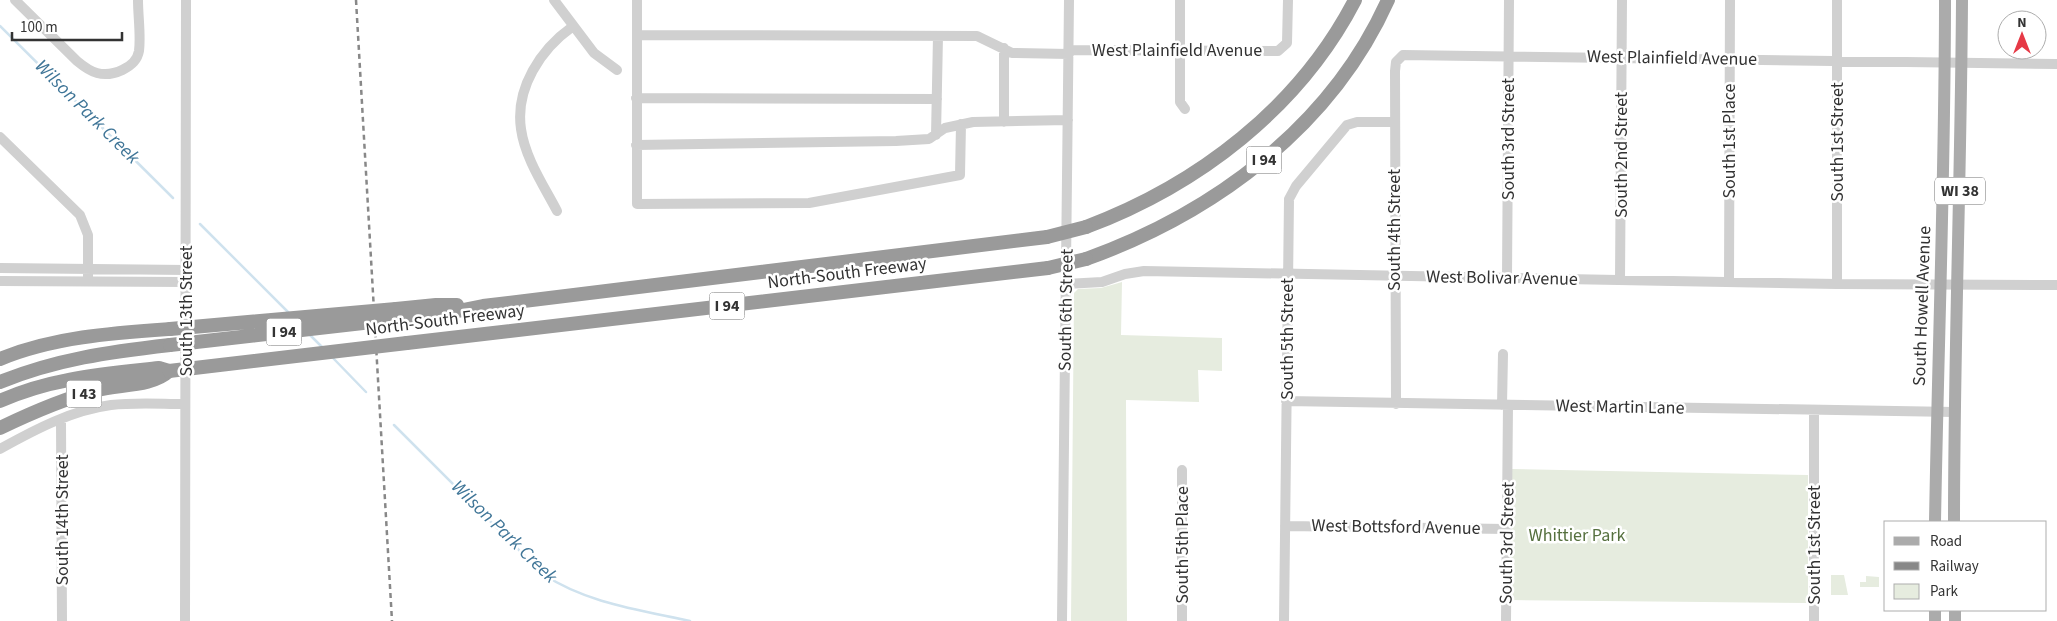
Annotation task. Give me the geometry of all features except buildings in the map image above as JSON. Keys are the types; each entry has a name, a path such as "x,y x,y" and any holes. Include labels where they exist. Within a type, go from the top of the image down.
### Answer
{"highway":[{"name":"North-South Freeway","path":"0,382 33,369 74,358 397,314 438,315 483,306 1047,237 1086,227 1148,200 1188,178 1233,146 1261,122 1310,70 1332,40 1355,0"},
{"name":"North-South Freeway","path":"0,401 38,387 99,375 159,368 169,371 1048,268 1086,258 1142,238 1215,198 1290,139 1348,69 1388,0"},
{"path":"0,359 16,352 88,336 397,314"},
{"name":"I 43","path":"0,428 28,414 76,396 97,390 161,378 169,371"},
{"path":"0,411 48,390 99,375"}],"main road":[{"name":"South Howell Avenue","path":"1935,521 1945,63 1944,0"},
{"name":"South Howell Avenue","path":"1954,521 1954,412 1958,285 1962,0"}],"street":[{"path":"15,0 77,62 88,70 104,74 125,68 134,63 138,52 138,0"},
{"name":"South 13th Street","path":"185,621 186,0"},
{"path":"554,0 572,27 594,53 617,70"},
{"path":"637,0 637,204 809,203 960,175 961,124"},
{"name":"South 6th Street","path":"1062,621 1069,0"},
{"path":"1180,0 1180,102 1185,109"},
{"name":"West Plainfield Avenue","path":"637,35 977,36 1012,53 1278,51 1285,48 1287,42 1288,0"},
{"name":"South 3rd Street","path":"1507,277 1509,0"},
{"name":"South 2nd Street","path":"1620,280 1622,0"},
{"name":"South 1st Place","path":"1729,282 1730,0"},
{"name":"South 1st Street","path":"1836,284 1837,0"},
{"path":"558,210 530,157 521,129 522,104 528,80 541,56 557,38 572,27"},
{"path":"936,135 938,36"},
{"path":"1004,48 1004,122"},
{"name":"West Plainfield Avenue","path":"1400,57 1409,54 2057,64"},
{"name":"South 4th Street","path":"1396,404 1394,122 1395,66 1400,57"},
{"path":"636,98 937,99"},
{"path":"636,145 832,144 929,139 945,128 961,124 1068,120"},
{"name":"South 5th Street","path":"1284,621 1288,204 1296,186 1347,125 1357,122 1394,122"},
{"path":"0,137 80,215 88,235 88,282"},
{"path":"0,268 186,270"},
{"path":"130,270 130,282"},
{"name":"West Bolivar Avenue","path":"1066,284 1102,282 1125,274 1144,271 1836,284 2057,285"},
{"path":"0,282 186,282"},
{"name":"South 3rd Street","path":"1504,354 1507,529 1506,621"},
{"name":"West Martin Lane","path":"1286,402 1954,412"},
{"path":"0,449 61,420 112,405 185,404"},
{"name":"South 1st Street","path":"1814,410 1814,621"},
{"name":"South 14th Street","path":"61,420 62,621"},
{"name":"South 5th Place","path":"1182,470 1182,621"},
{"name":"West Bottsford Avenue","path":"1286,526 1507,529"}],"green space":[{"path":"1122,282 1121,335 1222,338 1222,371 1198,370 1199,402 1126,400 1127,621 1071,621 1074,293 1078,289 1101,288"},
{"name":"Whittier Park","path":"1512,469 1808,475 1808,603 1511,600"},
{"path":"1831,575 1844,575 1848,595 1831,595"},
{"path":"1866,576 1879,577 1879,587 1860,587 1860,582 1866,582"}],"waterway":[{"name":"Wilson Park Creek","path":"0,26 173,198"},
{"name":"Wilson Park Creek","path":"200,224 290,314"},
{"name":"Wilson Park Creek","path":"309,334 323,348"},
{"name":"Wilson Park Creek","path":"332,357 366,392"},
{"name":"Wilson Park Creek","path":"394,425 543,574 560,584 595,599 690,621"}],"railway":[{"path":"356,0 392,621"}]}
